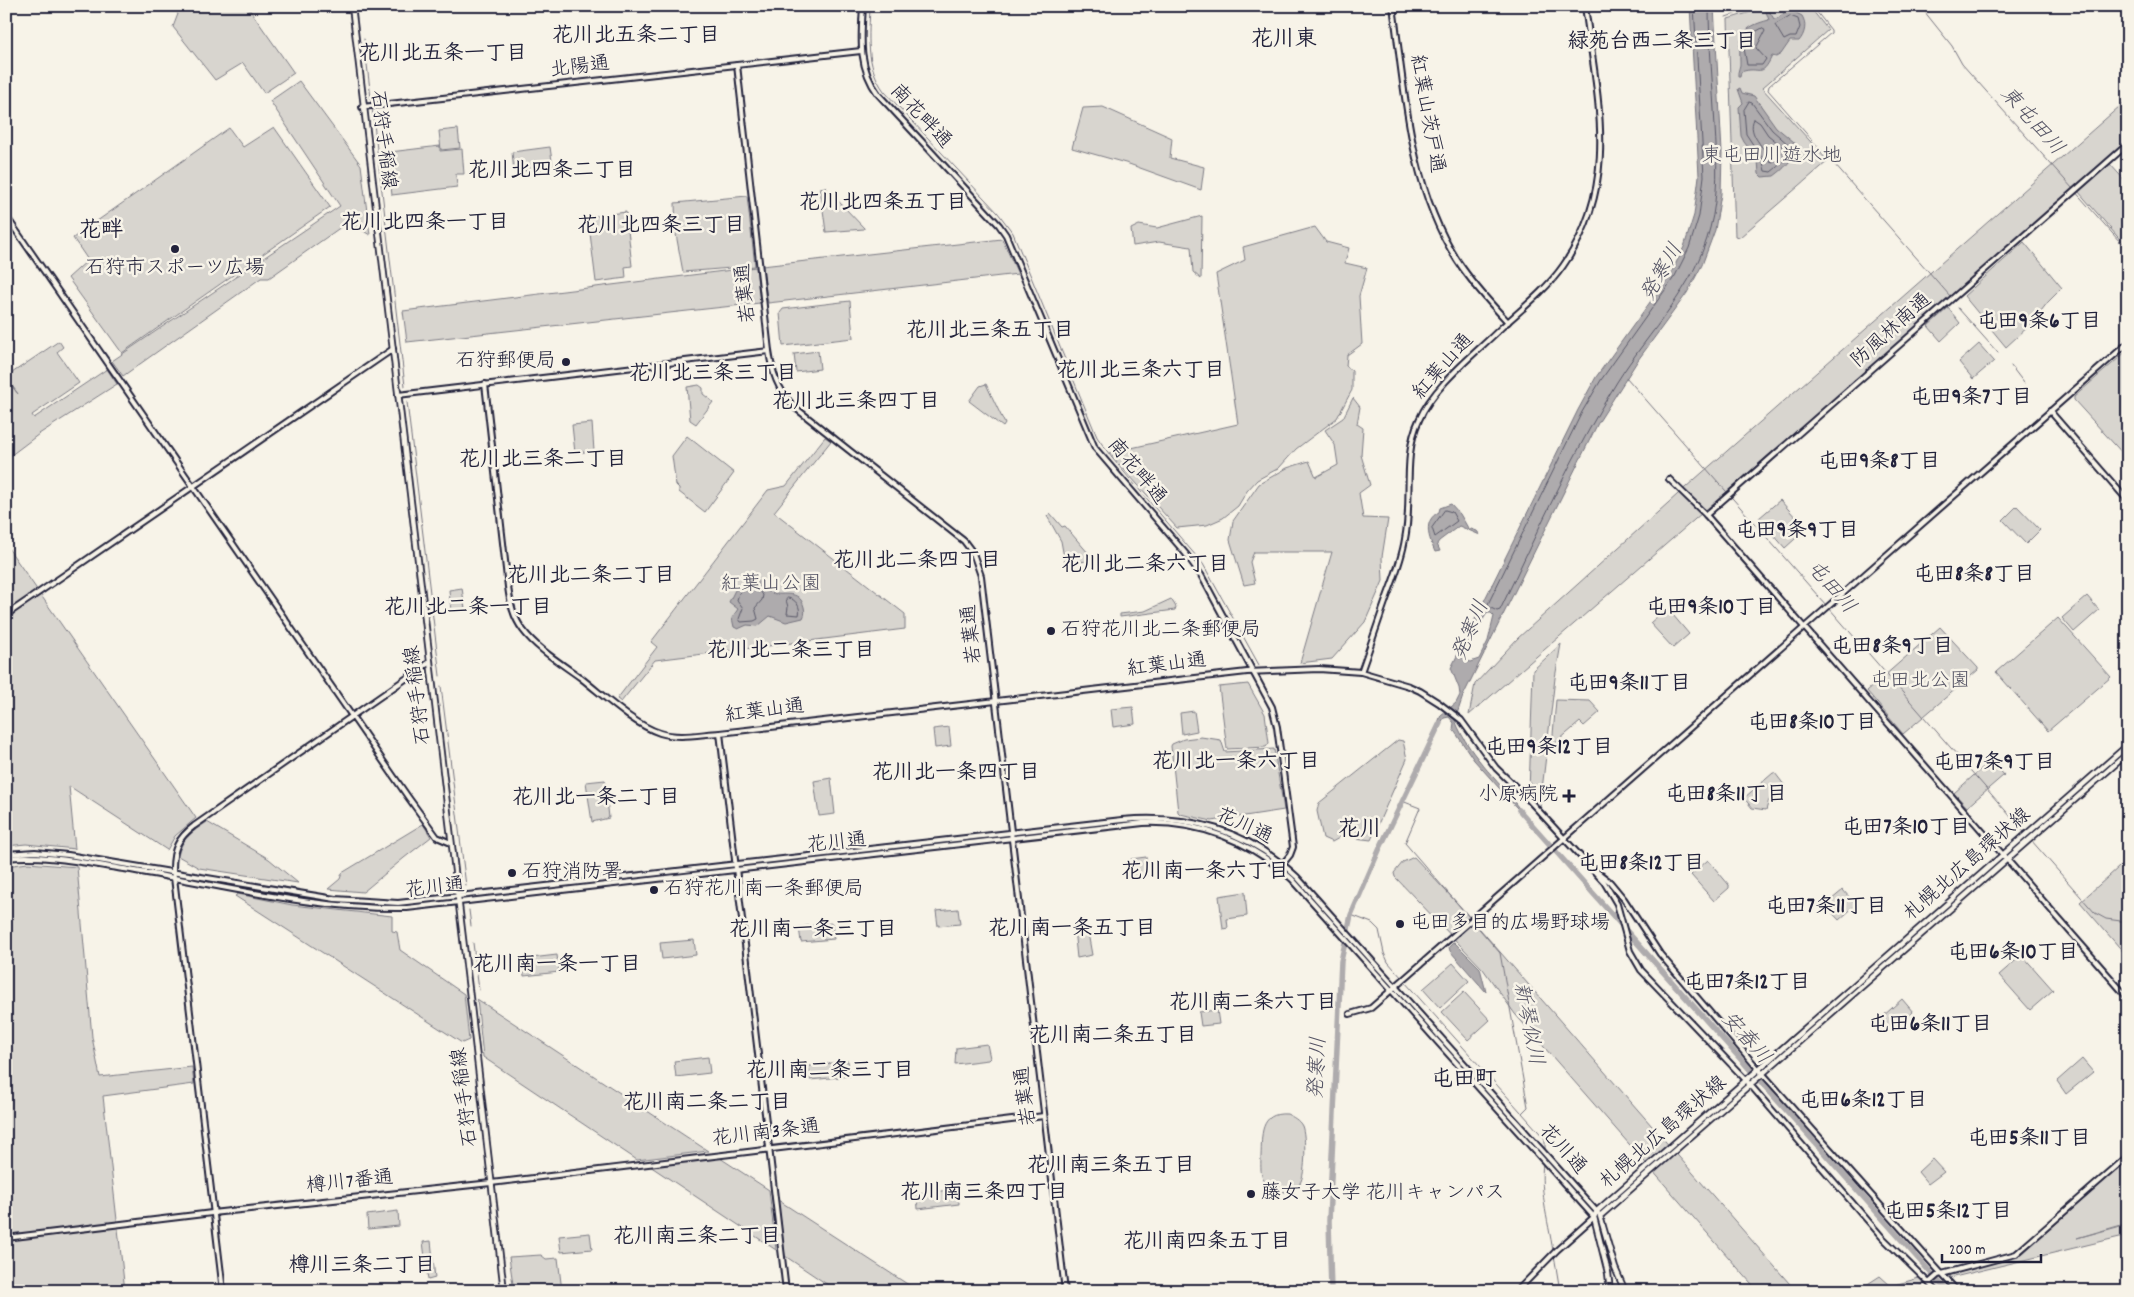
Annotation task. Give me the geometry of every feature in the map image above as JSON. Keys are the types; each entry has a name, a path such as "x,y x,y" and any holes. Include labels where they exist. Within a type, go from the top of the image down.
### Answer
{"main road":[{"name":"石狩手稲線","path":"352,6 362,107 393,349 504,1291"},
{"name":"札幌北広島環状線","path":"1625,1291 1615,1268 1600,1216 2128,745"},
{"name":"札幌北広島環状線","path":"1760,1072 1937,921 2128,753"},
{"name":"札幌北広島環状線","path":"1610,1291 1608,1274 1594,1217 1597,1211 1749,1082"}],"street":[{"name":"南花畔通","path":"863,6 861,51 866,73 878,94 999,225 1013,253 1095,448 1186,554 1201,575 1272,706 1277,727 1293,847 1290,855 1281,866"},
{"name":"紅葉山茨戸通","path":"1392,6 1415,155 1429,202 1448,244 1461,266 1471,281 1508,322"},
{"name":"紅葉山通","path":"485,384 510,599 514,614 528,636 559,662 650,729 680,736 1254,671 1319,669 1361,672 1405,539 1409,512 1410,447 1419,418 1439,389 1552,280 1563,266 1584,230 1597,190 1602,136 1585,6"},
{"name":"北陽通","path":"362,107 861,51"},
{"name":"若葉通","path":"737,65 769,351 774,376 786,398 793,406 964,541 973,553 981,576 1066,1291"},
{"name":"防風林南通","path":"1706,515 2128,144"},
{"path":"6,216 437,837 451,843"},
{"path":"1350,1014 1366,1011 1402,981 2128,343"},
{"path":"6,615 393,349"},
{"path":"398,395 769,351"},
{"path":"2050,411 2128,500"},
{"path":"1669,479 1706,515 2128,998"},
{"path":"222,1291 173,872 174,851 187,830 430,662"},
{"path":"1361,672 1409,686 1429,696 1460,720 1496,768 1526,797 1563,839 1610,882 1624,899 1653,946 1760,1072 1939,1275 1957,1291"},
{"path":"720,732 786,1291"},
{"name":"花川通","path":"6,858 64,859 174,877 311,903 355,907 406,908 458,899 736,865 1142,818 1174,819 1201,824 1243,839 1281,866 1359,947 1594,1217"},
{"name":"花川通","path":"6,854 50,853 363,902 398,903 458,899 736,870 1143,823 1174,824 1199,828 1241,843 1281,866 1338,932 1393,988 1600,1216"},
{"path":"1596,871 1611,892 1622,917 1627,941 1635,962 1641,970 1749,1082 1882,1236 1931,1281 1937,1291"},
{"name":"花川南3条通","path":"491,1183 1044,1116"},
{"path":"1931,1281 1939,1275 2016,1254 2128,1156"},
{"name":"樽川7番通","path":"6,1238 212,1213 491,1183"},
{"path":"1517,1291 1557,1250 1594,1217 1600,1216"}],"green space":[{"path":"172,6 247,6 294,73 264,93 243,63 215,80 173,27 178,14"},
{"name":"東屯田川遊水地","path":"1771,6 1809,6 1828,30 1762,88 1828,161 1740,237 1735,236 1728,19"},
{"path":"299,81 361,165 370,235 348,222 269,278 261,278 123,376 112,361 340,206 270,101"},
{"path":"2128,99 2128,141 1957,292 1469,715 1475,684 1518,638 1678,494"},
{"path":"1103,107 1172,138 1170,158 1204,167 1201,190 1129,164 1072,148 1083,108"},
{"name":"石狩市スポーツ広場","path":"274,127 330,207 122,353 68,278 88,260 73,238 229,128 243,147"},
{"path":"458,129 460,148 441,150 439,131"},
{"path":"440,146 440,151 462,149 464,174 456,174 457,187 392,195 387,155 390,152"},
{"path":"550,147 553,168 514,172 512,152"},
{"path":"2109,163 2128,184 2128,239 2123,243 2078,191"},
{"path":"825,187 864,229 826,232 820,188"},
{"path":"747,196 755,266 683,272 676,234 675,203"},
{"path":"626,212 632,266 625,267 626,278 596,282 588,217"},
{"path":"1202,216 1201,279 1193,272 1191,247 1159,242 1133,246 1131,229 1139,225 1157,228"},
{"path":"1315,227 1326,242 1349,248 1345,263 1367,268 1359,296 1362,344 1347,355 1346,366 1352,371 1352,390 1337,418 1296,449 1279,468 1257,480 1247,491 1238,506 1223,518 1207,525 1177,528 1109,453 1238,424 1216,274 1245,260 1243,247"},
{"path":"1002,239 1018,274 768,303 762,266"},
{"path":"2024,242 2062,288 2030,325 2006,347 1964,296"},
{"path":"756,267 760,303 407,342 403,311"},
{"path":"850,301 853,338 783,346 780,313 783,309"},
{"path":"1948,308 1960,323 1941,341 1928,326"},
{"path":"59,341 63,347 57,352 79,383 32,415 34,418 107,369 117,384 39,434 6,459 6,379 18,394 6,377"},
{"path":"1979,344 1994,361 1973,379 1959,362"},
{"path":"2128,350 2128,454 2125,456 2074,400 2074,397"},
{"path":"818,351 820,369 796,372 794,354"},
{"path":"986,384 1005,424 1003,427 969,401 980,386"},
{"path":"699,385 703,388 703,394 713,402 696,424 690,420 687,387"},
{"path":"1353,398 1360,407 1357,424 1363,428 1361,455 1370,485 1359,493 1363,518 1388,519 1382,557 1383,581 1365,622 1332,659 1300,663 1332,552 1254,552 1250,562 1255,583 1244,585 1230,540 1233,521 1259,484 1287,468 1309,461 1316,477 1338,465 1335,445 1325,430 1343,418"},
{"path":"592,423 594,451 575,453 572,425"},
{"path":"687,436 734,473 705,512 679,492 679,488 676,485 672,456"},
{"name":"紅葉山公園","path":"825,437 831,441 774,512 905,614 905,629 655,660 621,702 617,699 657,647 651,642 768,490 786,486"},
{"path":"1780,500 1806,529 1785,548 1759,518"},
{"path":"2017,506 2040,530 2026,544 2003,520"},
{"path":"1050,513 1062,527 1065,526 1089,554 1090,561 1065,563 1061,541 1047,516"},
{"path":"6,545 196,818 175,836 167,850 69,786 75,849 26,844 6,846"},
{"path":"462,588 465,609 451,611 449,590"},
{"path":"2087,596 2099,610 2074,632 2062,618"},
{"path":"1171,599 1176,607 1175,610 1120,617 1120,614 1145,611"},
{"path":"1667,608 1689,634 1673,648 1650,623"},
{"path":"2058,618 2111,677 2048,731 1996,672"},
{"name":"屯田北公園","path":"1940,627 1978,670 1903,734 1867,691"},
{"path":"1561,644 1555,678 1540,807 1529,793 1533,670"},
{"path":"1248,684 1265,714 1269,743 1266,747 1227,749 1219,687"},
{"path":"1556,700 1590,701 1600,712 1584,726 1580,722 1552,746"},
{"path":"1133,707 1135,724 1113,727 1111,709"},
{"path":"1194,711 1197,731 1182,734 1180,713"},
{"path":"949,727 951,746 935,748 933,729"},
{"path":"1201,737 1221,740 1225,752 1274,749 1284,810 1212,821 1180,814 1178,812 1171,746 1184,739"},
{"path":"1398,740 1403,741 1407,759 1371,840 1355,838 1357,830 1351,827 1340,831 1339,838 1332,842 1323,838 1317,811 1319,803"},
{"path":"1991,760 2004,775 1967,807 1954,793"},
{"path":"1773,773 1785,786 1769,800 1766,810 1752,808 1744,798"},
{"path":"831,778 835,814 819,816 814,781"},
{"path":"605,780 609,818 592,822 586,782"},
{"path":"207,822 269,859 298,883 199,868 178,856 185,840 192,832"},
{"path":"423,824 431,837 363,892 328,889 340,879 342,873"},
{"path":"1146,857 1147,876 1132,878 1131,859"},
{"path":"1414,857 1459,905 1796,1291 1758,1291 1515,1014 1483,969 1395,877 1394,873 1403,862"},
{"path":"2128,859 2128,953 2126,955 2080,902"},
{"path":"1708,860 1729,885 1729,888 1714,901 1691,875"},
{"path":"28,863 77,867 92,1037 100,1077 192,1067 194,1084 103,1096 125,1291 6,1291 6,866"},
{"path":"1843,890 1856,905 1839,920 1825,905"},
{"path":"1245,892 1247,916 1227,919 1228,928 1223,929 1219,896"},
{"path":"238,894 292,905 392,916 392,931 397,932 400,950 464,994 469,1040 462,1043 235,896"},
{"path":"958,909 960,924 938,926 936,911"},
{"path":"832,923 834,939 801,942 799,927"},
{"path":"1087,927 1092,955 1077,958 1074,929"},
{"path":"694,940 696,955 662,959 660,943"},
{"path":"557,955 559,972 524,976 523,959"},
{"path":"2022,955 2053,990 2030,1010 1999,975"},
{"path":"1453,963 1469,981 1440,1008 1423,989"},
{"path":"1464,992 1490,1020 1468,1040 1442,1012"},
{"path":"477,999 708,1151 637,1160 483,1057"},
{"path":"1902,999 1913,1012 1893,1030 1882,1017"},
{"path":"1217,1010 1219,1024 1201,1026 1199,1012"},
{"path":"987,1044 990,1058 988,1060 955,1064 956,1048"},
{"path":"708,1057 710,1073 676,1077 674,1061"},
{"path":"2082,1059 2093,1072 2066,1094 2057,1081"},
{"path":"848,1061 850,1076 810,1080 809,1066"},
{"path":"1278,1114 1287,1114 1298,1120 1302,1126 1305,1154 1300,1183 1291,1190 1280,1192 1275,1191 1266,1184 1261,1173 1262,1133 1267,1121 1271,1117"},
{"path":"720,1158 769,1190 776,1250 650,1166"},
{"path":"1932,1159 1944,1172 1928,1184 1918,1172"},
{"path":"2128,1160 2128,1223 2077,1238 2128,1224 2128,1235 1950,1278 1951,1274 2022,1254"},
{"path":"958,1189 959,1204 918,1209 917,1194"},
{"path":"778,1200 918,1291 837,1291 785,1256"},
{"path":"398,1211 399,1226 368,1229 367,1215"},
{"path":"590,1233 592,1249 561,1252 559,1236"},
{"path":"431,1241 435,1278 428,1280 423,1242"},
{"path":"541,1255 546,1259 558,1258 562,1291 514,1291 509,1257"},
{"path":"1880,1276 1891,1286 1919,1278 1926,1284 1905,1291 1857,1291"}],"water":[{"path":"1690,6 1714,6 1722,152 1721,194 1715,230 1702,265 1687,293 1638,360 1598,423 1463,696 1455,720 1469,747 1525,817 1474,760 1453,729 1454,723 1449,717 1444,718 1434,734 1441,715 1456,703 1460,695 1451,668 1596,377 1671,273 1684,247 1694,215 1699,176","holes":["1487,613 1491,613 1494,616 1488,641 1479,659 1470,662 1466,660 1464,655 1466,647"]},
{"path":"1764,6 1766,6 1774,19 1789,9 1802,16 1805,26 1803,35 1799,41 1790,41 1781,54 1776,57 1772,56 1762,70 1747,70 1741,72 1740,77 1738,77 1742,38 1748,29 1769,20"},
{"path":"1740,88 1742,93 1754,96 1776,127 1794,142 1792,157 1786,166 1774,176 1762,177 1759,174 1758,160 1741,136 1739,107 1743,103 1738,89"},
{"path":"1451,504 1460,514 1468,528 1477,531 1480,535 1459,526 1439,541 1437,544 1440,551 1435,552 1428,530 1430,520 1439,512 1440,508"},
{"path":"757,579 771,593 790,594 799,597 804,607 805,613 803,618 786,622 770,616 758,626 747,625 738,629 734,627 732,618 738,609 729,602 735,590 746,580"},
{"path":"1454,942 1480,968 1486,992 1450,951 1449,947"}],"waterway":[{"path":"870,6 871,61 878,81 884,91 998,213 1013,233 1097,437 1112,458 1203,564 1259,665"},
{"name":"東屯田川","path":"1726,17 1759,6"},
{"path":"1812,6 1831,30 1831,33 1769,86 1768,90 1827,157"},
{"name":"東屯田川","path":"1920,6 1952,46 1962,64 2128,251"},
{"path":"364,39 405,386"},
{"path":"1834,164 1950,296"},
{"path":"1958,308 1998,353"},
{"path":"2011,366 2024,383"},
{"name":"屯田川","path":"1626,377 1826,605"},
{"path":"407,402 440,676"},
{"name":"屯田川","path":"1829,608 2025,833"},
{"path":"441,686 466,886"},
{"name":"発寒川","path":"1331,1291 1329,1221 1341,961 1351,915 1380,848 1440,723"},
{"name":"新琴似川","path":"1402,801 1420,808 1405,843 1500,953 1528,1107 1522,1113 1545,1139 1545,1152"},
{"name":"安春川","path":"1519,810 1947,1291"},
{"name":"屯田川","path":"2031,840 2095,913 2106,919 2128,922"},
{"path":"469,910 471,926"},
{"path":"1351,915 1372,923 1379,930 1388,962 1402,978"},
{"path":"473,943 479,990"},
{"path":"1404,981 1521,1112"},
{"name":"新琴似川","path":"1544,1156 1542,1168 1543,1192 1553,1251"},
{"name":"新琴似川","path":"1554,1255 1560,1291"}],"place":[{"name":"石狩市スポーツ広場","path":"175,249"},
{"name":"石狩郵便局","path":"566,362"},
{"name":"石狩花川北二条郵便局","path":"1051,631"},
{"name":"小原病院","path":"1569,796"},
{"name":"石狩消防署","path":"512,873"},
{"name":"石狩花川南一条郵便局","path":"654,890"},
{"name":"屯田多目的広場野球場","path":"1400,924"},
{"name":"藤女子大学 花川キャンパス","path":"1251,1194"}],"district":[{"name":"花川北五条二丁目","path":"636,37"},
{"name":"花川東","path":"1284,40"},
{"name":"緑苑台西二条三丁目","path":"1662,43"},
{"name":"花川北五条一丁目","path":"443,55"},
{"name":"花川北四条二丁目","path":"552,172"},
{"name":"花川北四条五丁目","path":"883,204"},
{"name":"花川北四条一丁目","path":"425,224"},
{"name":"花川北四条三丁目","path":"661,227"},
{"name":"花畔","path":"101,231"},
{"name":"屯田9条6丁目","path":"2039,323"},
{"name":"花川北三条五丁目","path":"990,332"},
{"name":"花川北三条六丁目","path":"1141,372"},
{"name":"花川北三条三丁目","path":"713,375"},
{"name":"屯田9条7丁目","path":"1971,399"},
{"name":"花川北三条四丁目","path":"856,403"},
{"name":"花川北三条二丁目","path":"543,461"},
{"name":"屯田9条8丁目","path":"1879,463"},
{"name":"屯田9条9丁目","path":"1797,532"},
{"name":"花川北二条四丁目","path":"917,562"},
{"name":"花川北二条六丁目","path":"1145,566"},
{"name":"屯田8条8丁目","path":"1974,576"},
{"name":"花川北二条二丁目","path":"591,577"},
{"name":"花川北二条一丁目","path":"468,609"},
{"name":"屯田9条10丁目","path":"1711,609"},
{"name":"屯田8条9丁目","path":"1892,648"},
{"name":"花川北二条三丁目","path":"791,652"},
{"name":"屯田9条11丁目","path":"1629,685"},
{"name":"屯田8条10丁目","path":"1812,724"},
{"name":"屯田9条12丁目","path":"1549,749"},
{"name":"花川北一条六丁目","path":"1236,763"},
{"name":"屯田7条9丁目","path":"1994,764"},
{"name":"花川北一条四丁目","path":"956,774"},
{"name":"屯田8条11丁目","path":"1726,796"},
{"name":"花川北一条二丁目","path":"596,799"},
{"name":"屯田7条10丁目","path":"1906,829"},
{"name":"花川","path":"1360,830"},
{"name":"屯田8条12丁目","path":"1641,865"},
{"name":"花川南一条六丁目","path":"1205,873"},
{"name":"屯田7条11丁目","path":"1826,908"},
{"name":"花川南一条五丁目","path":"1072,930"},
{"name":"花川南一条三丁目","path":"813,931"},
{"name":"屯田6条10丁目","path":"2013,954"},
{"name":"花川南一条一丁目","path":"557,966"},
{"name":"屯田7条12丁目","path":"1747,984"},
{"name":"花川南二条六丁目","path":"1253,1004"},
{"name":"屯田6条11丁目","path":"1930,1026"},
{"name":"花川南二条五丁目","path":"1113,1037"},
{"name":"花川南二条三丁目","path":"830,1072"},
{"name":"屯田町","path":"1464,1080"},
{"name":"屯田6条12丁目","path":"1863,1102"},
{"name":"花川南二条二丁目","path":"707,1104"},
{"name":"屯田5条11丁目","path":"2029,1140"},
{"name":"花川南三条五丁目","path":"1111,1167"},
{"name":"花川南三条四丁目","path":"984,1194"},
{"name":"屯田5条12丁目","path":"1948,1213"},
{"name":"花川南三条二丁目","path":"697,1238"},
{"name":"花川南四条五丁目","path":"1207,1243"},
{"name":"樽川三条二丁目","path":"362,1267"}]}
